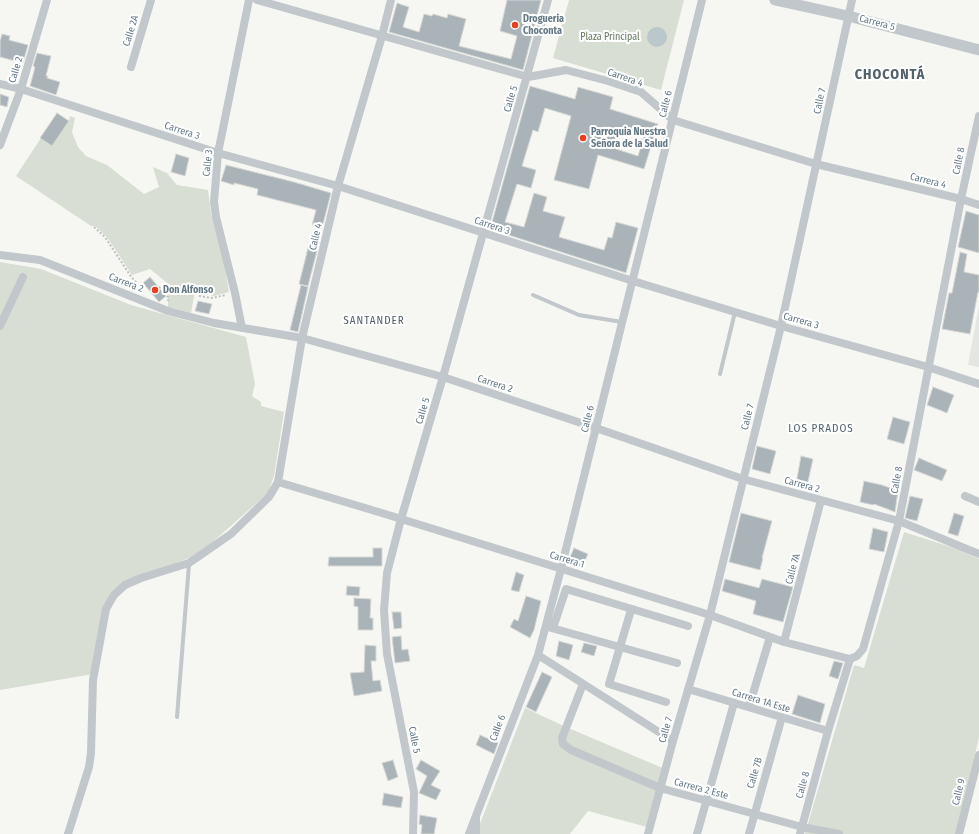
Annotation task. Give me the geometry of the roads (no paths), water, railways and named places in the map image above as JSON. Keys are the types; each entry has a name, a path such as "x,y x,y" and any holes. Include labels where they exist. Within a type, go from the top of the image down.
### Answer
{"street":[{"name":"Calle 2","path":"0,145 21,89 47,0"},
{"name":"Calle 2A","path":"131,67 151,0"},
{"name":"Calle 3","path":"242,328 216,217 214,202 218,153 250,0"},
{"name":"Carrera 4","path":"256,0 528,77 566,70 641,92 673,120 816,164 979,205"},
{"name":"Calle 4","path":"278,482 302,338 338,186 382,36 391,0"},
{"name":"Calle 5","path":"413,834 414,792 387,654 384,610 387,573 482,233 528,77 548,0"},
{"name":"Calle 6","path":"469,834 550,627 562,569 596,428 702,0"},
{"name":"Carrera 5","path":"775,0 848,16 979,50"},
{"name":"Calle 7","path":"648,834 673,741 710,615 781,326 852,0"},
{"name":"Carrera 3","path":"0,84 21,89 218,153 338,186 633,281 781,326 928,367 979,384"},
{"name":"Calle 8","path":"801,831 828,731 850,659 857,656 863,649 899,521 960,199 979,116"},
{"name":"Carrera 2","path":"0,255 40,260 149,302 168,311 214,323 302,338 443,377 596,428 743,480 899,521 979,554"},
{"path":"0,326 24,277"},
{"path":"68,834 89,766 91,753 94,680 106,609 114,595 126,585 141,578 189,563 231,534 269,497 278,482"},
{"name":"Carrera 1","path":"278,482 710,615 784,642 850,659"},
{"path":"964,496 979,502"},
{"name":"Calle 7A","path":"784,642 821,500"},
{"path":"677,664 550,627 566,589 631,610 688,626"},
{"path":"631,610 609,684 666,702"},
{"path":"749,707 770,637"},
{"path":"538,655 673,741"},
{"name":"Carrera 2 Este","path":"583,684 562,738 563,744 571,750 660,788 754,814 801,831 839,834"},
{"name":"Carrera 1A Este","path":"688,689 828,731"},
{"path":"697,834 734,703"},
{"name":"Calle 7B","path":"749,834 782,717"},
{"name":"Calle 9","path":"959,834 979,755"},
{"path":"476,813 476,834"}],"lane":[{"path":"532,295 579,315 623,322"},
{"path":"720,374 735,312"},
{"path":"177,717 189,563"}],"place":[{"name":"Drogueria Choconta","path":"515,25"},
{"name":"Parroquia Nuestra Señora de la Salud","path":"583,138"},
{"name":"Don Alfonso","path":"155,290"}],"district":[{"name":"CHOCONTÁ","path":"890,75"},
{"name":"SANTANDER","path":"374,321"},
{"name":"LOS PRADOS","path":"821,429"}],"park label":[{"name":"Plaza Principal","path":"610,37"}]}
